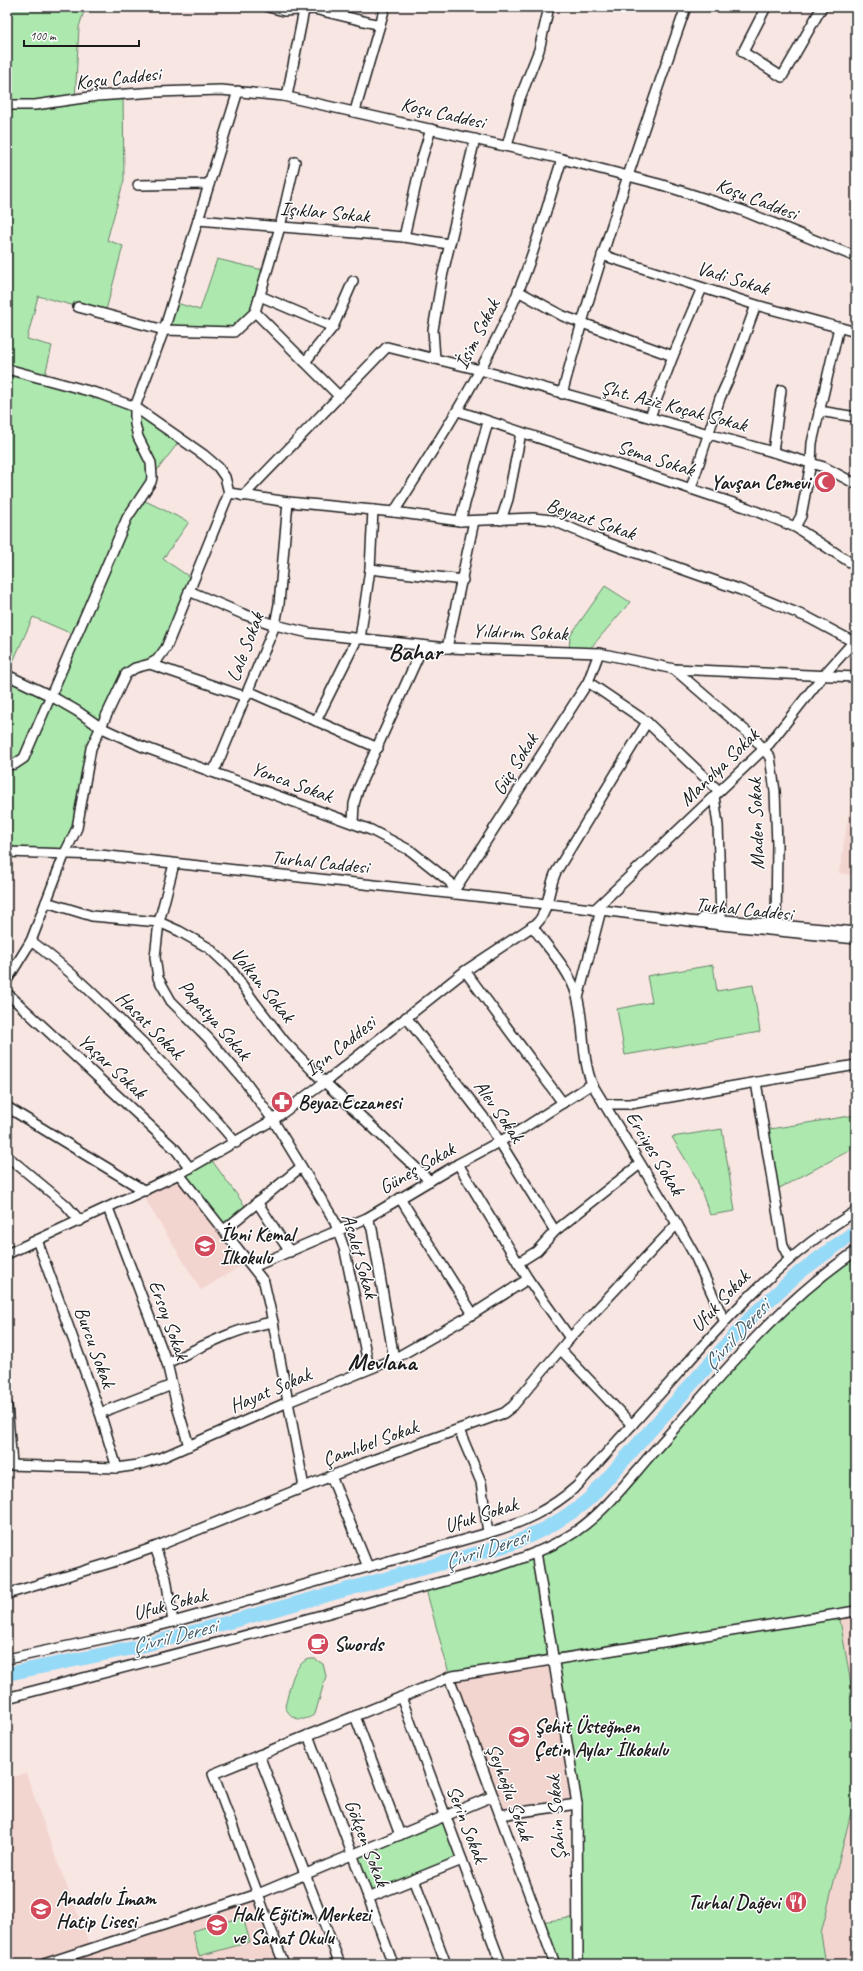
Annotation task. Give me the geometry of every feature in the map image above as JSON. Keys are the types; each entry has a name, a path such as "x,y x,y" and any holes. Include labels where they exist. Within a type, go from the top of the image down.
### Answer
{"street":[{"path":"268,7 314,10 380,24"},
{"path":"355,111 385,7"},
{"path":"507,146 520,98 539,50 549,7"},
{"path":"562,394 581,323 627,176 686,7"},
{"path":"766,7 743,52 782,77 822,7"},
{"path":"287,96 304,10"},
{"path":"7,765 15,764 24,758 128,518 152,477 151,463 138,437 135,424 135,407 164,330 238,91"},
{"name":"Koşu Caddesi","path":"7,105 50,104 123,93 238,91 287,96 562,159 702,197 741,210 856,257"},
{"path":"404,237 422,158 431,129"},
{"path":"435,359 433,330 449,244 475,139"},
{"name":"İsim Sokak","path":"394,512 458,410 480,370 518,291 562,159"},
{"path":"78,307 164,330 234,332 255,312 280,227 295,162"},
{"path":"138,185 210,184"},
{"name":"Işıklar Sokak","path":"198,220 404,237 449,244"},
{"name":"Vadi Sokak","path":"602,255 756,305 839,327 856,330"},
{"path":"305,362 333,327 353,280"},
{"path":"650,417 672,356 702,288"},
{"path":"518,291 550,310 581,323 672,356"},
{"path":"260,296 333,327"},
{"path":"691,488 720,398 730,376 756,305"},
{"path":"243,496 339,396 255,312"},
{"path":"795,527 801,516 811,463 812,443 839,327"},
{"name":"Şht. Aziz Koçak Sokak","path":"339,396 387,347 480,370 811,463 824,467 856,484"},
{"path":"7,369 100,394 135,407 218,467 225,477 229,493 166,648 157,660 150,664 135,668 126,674 100,727 87,762 79,821 31,941 7,980"},
{"path":"773,452 781,390"},
{"name":"Sema Sokak","path":"458,410 488,422 691,488 795,527 856,566"},
{"path":"820,411 856,417"},
{"path":"460,521 488,422"},
{"path":"501,520 508,499 521,433"},
{"name":"Beyazıt Sokak","path":"229,493 288,502 394,512 460,521 533,518 552,520 594,538 741,590 802,615 855,640"},
{"name":"Lale Sokak","path":"211,772 217,765 275,625 279,604 288,502"},
{"path":"316,721 359,639 370,570 373,510"},
{"path":"447,648 474,521"},
{"path":"370,570 462,580"},
{"name":"Yıldırım Sokak","path":"189,591 243,614 275,625 309,633 447,648 599,653 674,669 822,677 856,677"},
{"name":"Manolya Sokak","path":"597,910 764,749 780,732 822,677 855,640"},
{"path":"353,822 356,796 423,646"},
{"name":"Güç Sokak","path":"454,893 588,682 599,653"},
{"path":"150,664 247,694 316,721 378,748"},
{"name":"Maden Sokak","path":"674,669 764,749 770,757 775,791 777,845 776,924"},
{"name":"Yonca Sokak","path":"7,675 51,696 77,711 100,727 141,746 353,822 412,851 450,882 454,893"},
{"path":"588,682 647,722 717,794 721,919"},
{"name":"Işın Caddesi","path":"8,1253 179,1174 236,1143 273,1120 325,1082 465,971 532,926 542,917 550,885 556,872 647,722"},
{"name":"Turhal Caddesi","path":"7,852 65,853 174,864 454,893 728,926 856,939"},
{"name":"Papatya Sokak","path":"174,864 159,922 155,966 158,978 164,991 238,1073 273,1120"},
{"name":"Volkan Sokak","path":"46,902 60,908 92,916 159,922 195,939 220,958 237,977 285,1042 430,1181"},
{"name":"Erciyes Sokak","path":"578,998 597,910"},
{"name":"Turhal Caddesi","path":"629,914 721,919 856,932"},
{"name":"Erciyes Sokak","path":"532,926 573,982 578,998 585,1061 592,1084 677,1224 724,1320"},
{"name":"Hasat Sokak","path":"31,941 59,962 91,992 192,1093 236,1143"},
{"path":"465,971 563,1103"},
{"name":"Yaşar Sokak","path":"7,993 176,1150 190,1168"},
{"name":"Alev Sokak","path":"406,1017 500,1141 555,1231"},
{"path":"604,1104 630,1104 856,1065"},
{"path":"756,1082 782,1246 789,1258"},
{"name":"Güneş Sokak","path":"253,1267 366,1218 500,1141 592,1084"},
{"path":"7,1107 145,1191"},
{"name":"Asalet Sokak","path":"273,1120 326,1206 339,1231 369,1368"},
{"path":"7,1156 66,1205 80,1220"},
{"path":"458,1164 528,1279 570,1338"},
{"path":"518,1263 536,1251 555,1231 640,1164"},
{"path":"224,1230 301,1167"},
{"path":"179,1174 264,1282 304,1487"},
{"path":"400,1198 473,1314"},
{"path":"257,1202 290,1252"},
{"name":"Ersoy Sokak","path":"108,1208 167,1363 189,1446"},
{"name":"Ufuk Sokak","path":"7,1659 130,1633 173,1622 488,1533 525,1521 555,1504 577,1486 724,1320 789,1258 856,1211"},
{"path":"366,1218 372,1229 394,1359"},
{"name":"Çamlıbel Sokak","path":"7,1594 110,1563 155,1547 331,1476 504,1413 513,1406 570,1338 677,1224"},
{"name":"Burcu Sokak","path":"37,1240 100,1413 117,1468"},
{"path":"7,1698 371,1601 513,1561 536,1552 574,1532 602,1508 766,1326 809,1286 856,1251"},
{"name":"Hayat Sokak","path":"10,1465 117,1468 150,1462 288,1402 394,1359 473,1314 528,1279"},
{"path":"167,1363 221,1338 260,1324 273,1322"},
{"path":"561,1350 632,1425"},
{"path":"100,1413 172,1385"},
{"path":"7,1405 10,1465"},
{"path":"459,1430 481,1482 488,1533"},
{"path":"331,1476 368,1567"},
{"path":"155,1547 166,1578 173,1622"},
{"name":"Şahin Sokak","path":"536,1552 577,1804 578,1964"},
{"path":"284,1964 213,1774 449,1677 554,1659 856,1612"},
{"name":"Şeyhoğlu Sokak","path":"449,1677 555,1964"},
{"name":"Serin Sokak","path":"401,1697 500,1964"},
{"path":"355,1716 400,1835"},
{"name":"Gökçen Sokak","path":"308,1735 393,1964"},
{"path":"259,1755 340,1964"},
{"path":"44,1964 258,1894 493,1796"},
{"path":"500,1815 577,1804"},
{"path":"368,1898 462,1860"},
{"path":"414,1879 446,1964"}],"shaded area":[{"path":"856,769 856,876 839,873"},
{"name":"İbni Kemal İlkokulu","path":"179,1174 248,1262 201,1290 141,1193"},
{"path":"856,1611 856,1714 839,1614"},
{"name":"Şehit Üsteğmen Çetin Aylar İlkokulu","path":"554,1659 577,1804 500,1815 453,1676"},
{"path":"26,1773 54,1853 91,1948 258,1894 284,1964 7,1964 7,1779"},
{"path":"856,1793 856,1964 826,1964 821,1934"}],"green space":[{"path":"7,7 90,7 83,14 79,27 75,100 123,93 124,180 107,240 123,246 105,314 38,296 27,339 52,346 44,379 112,398 181,439 152,477 139,498 189,522 163,559 194,580 161,654 130,670 100,727 65,853 7,852","holes":["33,617 77,636 51,696 7,675"]},
{"path":"217,259 267,271 255,312 234,332 164,330 173,302 200,310"},
{"path":"605,586 630,602 587,652 569,651 570,636"},
{"path":"713,965 717,991 753,985 760,1032 625,1055 617,1009 652,1002 647,976"},
{"path":"856,1115 856,1147 774,1191 764,1130"},
{"path":"722,1129 735,1211 710,1215 696,1177 672,1137"},
{"path":"210,1158 248,1210 224,1230 179,1174"},
{"path":"856,1251 856,1611 839,1614 856,1714 856,1792 821,1934 826,1964 555,1964 540,1922 578,1917 577,1804 554,1660 450,1677 425,1586 536,1552 590,1520 747,1347"},
{"path":"310,1659 315,1659 323,1664 326,1676 315,1714 306,1719 297,1719 287,1711 285,1706 295,1671 304,1662"},
{"path":"445,1816 462,1860 368,1898 351,1854"},
{"path":"243,1917 250,1942 199,1956 192,1931"}],"waterway":[{"name":"Çivril Deresi","path":"7,1674 133,1648 175,1637 511,1544 543,1530 562,1519 590,1498 753,1315 800,1272 856,1231"}],"place":[{"name":"Yavşan Cemevi","path":"825,482"},
{"name":"Beyaz Eczanesi","path":"282,1102"},
{"name":"İbni Kemal İlkokulu","path":"205,1246"},
{"name":"Swords","path":"318,1644"},
{"name":"Şehit Üsteğmen Çetin Aylar İlkokulu","path":"519,1737"},
{"name":"Turhal Dağevi","path":"796,1902"},
{"name":"Anadolu İmam Hatip Lisesi","path":"41,1909"},
{"name":"Halk Eğitim Merkezi ve Sanat Okulu","path":"217,1925"}],"district":[{"name":"Bahar","path":"415,652"},
{"name":"Mevlana","path":"382,1362"}]}
